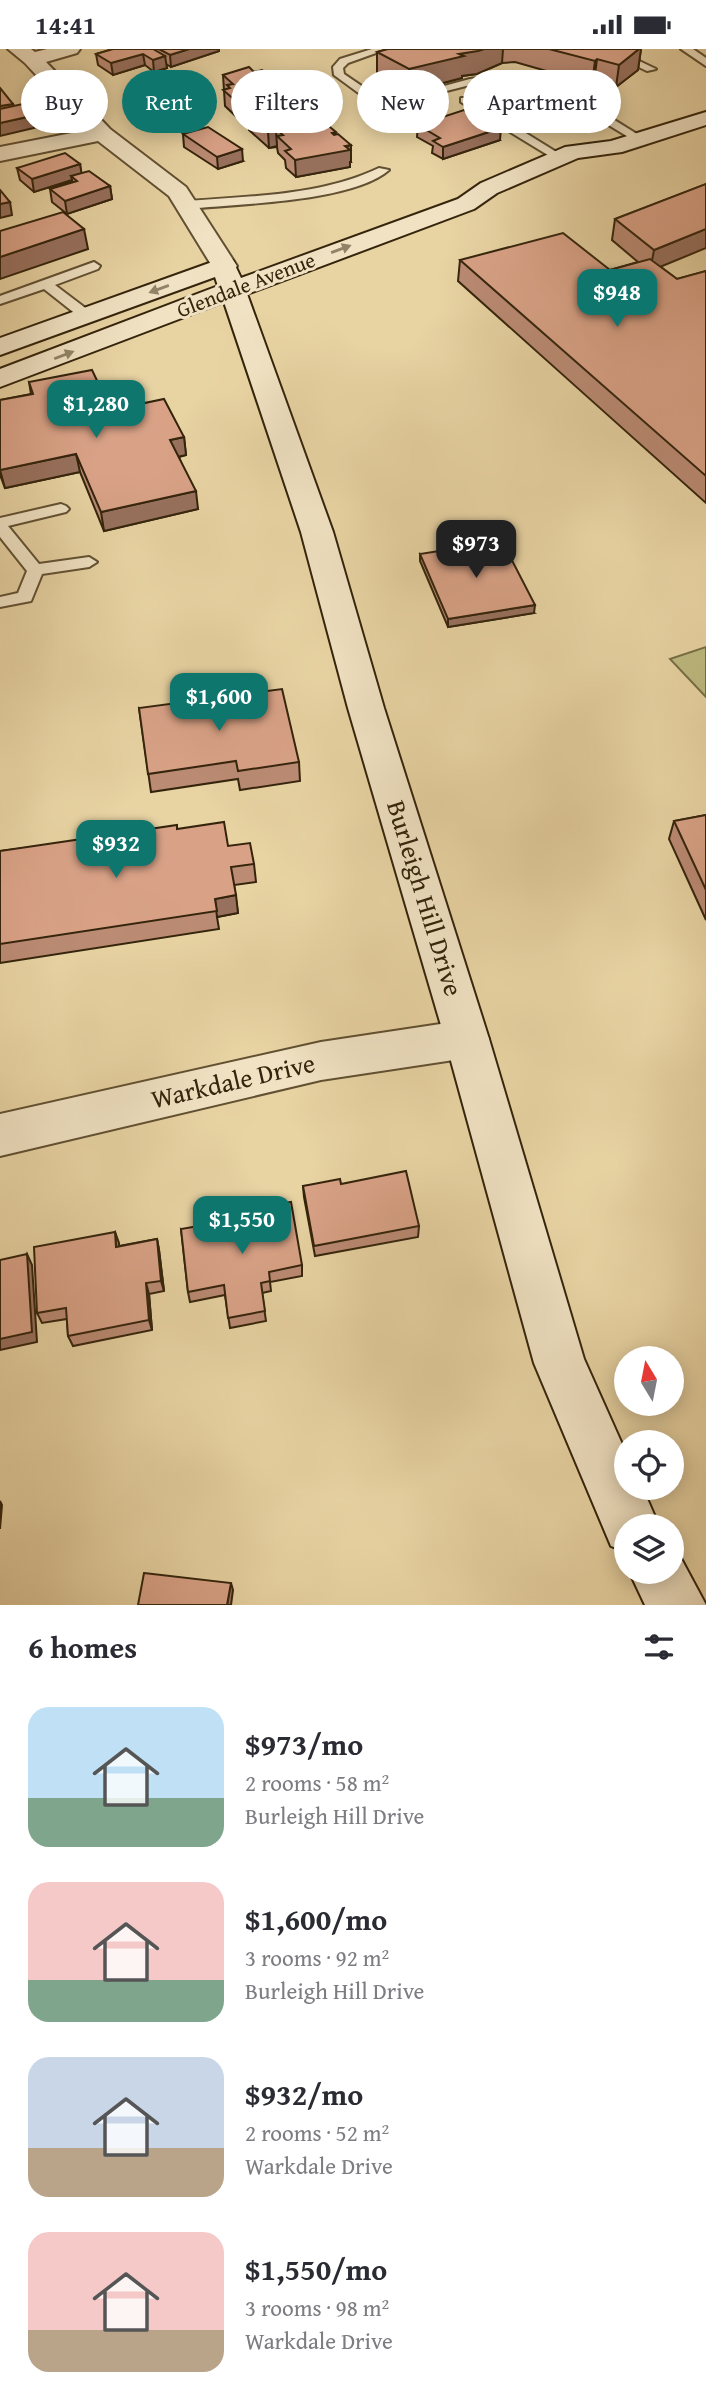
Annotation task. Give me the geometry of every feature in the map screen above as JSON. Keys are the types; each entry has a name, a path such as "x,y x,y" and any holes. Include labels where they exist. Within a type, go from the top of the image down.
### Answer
{"main road":[{"path":"25,54 70,49"},
{"name":"Burleigh Hill Drive","path":"25,54 102,134 178,192 235,272 317,532 366,708 467,1039 561,1363 626,1514"},
{"name":"Glendale Avenue","path":"621,124 706,99"},
{"name":"Glendale Avenue","path":"0,347 86,316 466,204 489,188 567,155 614,147 706,118"},
{"name":"Glendale Avenue","path":"567,155 577,139 595,133"},
{"path":"0,154 102,134"},
{"name":"Glendale Avenue","path":"299,240 435,193 489,188"},
{"name":"Glendale Avenue","path":"0,379 235,272"},
{"name":"Warkdale Drive","path":"0,1135 321,1061 467,1039"},
{"path":"665,1584 677,1605"}],"lane":[{"path":"382,49 344,61 338,67 340,75 383,106 463,85"},
{"path":"606,49 651,69"},
{"path":"686,49 706,63"},
{"path":"621,127 639,139"},
{"path":"526,133 567,155"},
{"path":"187,205 326,189 370,179 383,170"},
{"path":"0,300 94,266"},
{"path":"46,284 86,316"},
{"path":"35,569 0,525 61,509"},
{"path":"35,569 89,562"},
{"path":"0,602 25,597 35,569"}],"shaded area":[{"path":"706,647 706,697 670,659"}],"building":[{"path":"113,49 153,49 165,56 153,60 143,54 111,63 96,54"},
{"path":"159,49 189,49 170,55"},
{"path":"388,49 484,49 409,69 377,52"},
{"path":"549,49 639,49 619,65"},
{"path":"231,73 231,82 223,75"},
{"path":"231,84 231,97 223,90 230,88 227,85"},
{"path":"0,88 13,104 0,106"},
{"path":"21,104 21,118 0,123 0,109"},
{"path":"463,110 463,133 486,133 443,147 433,141 440,138 432,133 449,133 449,115"},
{"path":"217,133 242,149 217,157 183,134"},
{"path":"281,133 332,133 338,134 351,145 345,146 350,150 295,160 285,151 291,149 277,136 283,135"},
{"path":"65,153 80,164 32,179 17,168"},
{"path":"89,171 110,186 65,201 50,189 77,181 71,176"},
{"path":"706,184 706,229 654,250 615,219"},
{"path":"0,190 10,202 0,204"},
{"path":"63,212 84,229 0,257 0,231"},
{"path":"563,233 610,270 650,259 677,279 706,271 706,476 460,260"},
{"path":"92,370 111,410 164,399 184,437 170,440 196,491 101,512 76,454 0,470 0,400 33,394 29,382"},
{"path":"502,541 535,605 448,619 420,554"},
{"path":"282,689 299,762 238,771 236,761 148,774 139,708"},
{"path":"706,815 706,890 674,821"},
{"path":"224,822 228,846 250,843 254,864 231,867 236,895 215,899 217,911 0,944 0,851 177,825 177,829"},
{"path":"406,1171 419,1226 314,1246 303,1186 340,1179 341,1184"},
{"path":"291,1202 302,1265 269,1272 270,1281 261,1283 265,1311 228,1318 224,1285 188,1292 181,1229 256,1216 255,1208"},
{"path":"115,1232 116,1247 157,1239 161,1281 146,1283 149,1320 68,1336 66,1308 37,1313 34,1247"},
{"path":"27,1254 32,1332 0,1339 0,1260"},
{"path":"144,1573 231,1583 227,1605 138,1605"}]}
